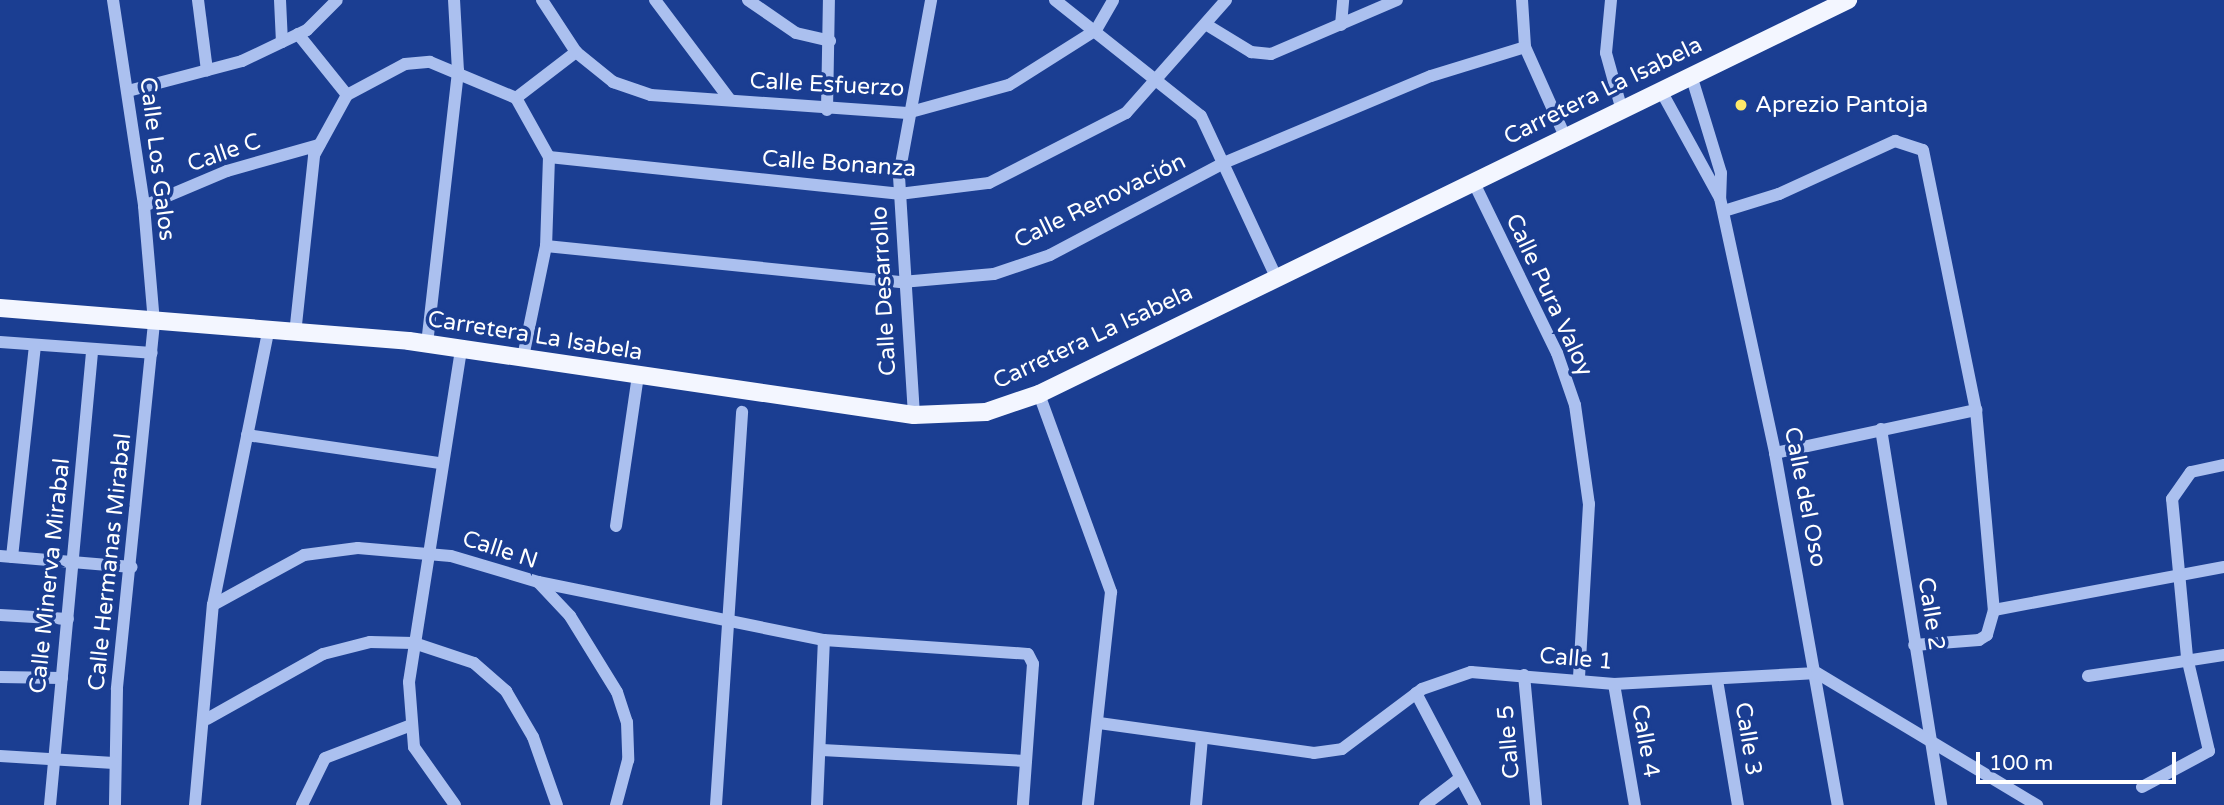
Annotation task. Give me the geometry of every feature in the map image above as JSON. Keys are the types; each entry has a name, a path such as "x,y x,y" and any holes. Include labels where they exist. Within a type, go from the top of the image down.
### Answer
{"main road":[{"name":"Carretera La Isabela","path":"0,308 268,333 427,344 914,415 986,412 1039,394 1277,279 1564,134 1849,0"}],"street":[{"name":"Calle Los Galos","path":"113,0 144,206 154,323"},
{"path":"198,0 207,70"},
{"path":"279,0 282,42"},
{"path":"128,91 207,70 282,42 298,34 337,0"},
{"path":"427,344 458,71 454,0"},
{"name":"Calle Esfuerzo","path":"542,0 576,52 613,82 651,95 827,110 907,113 1009,85 1096,30 1113,0"},
{"path":"655,0 730,100"},
{"path":"748,0 796,33 830,41"},
{"path":"827,110 829,0"},
{"name":"Calle Desarrollo","path":"914,415 902,282 900,194 907,113 932,0"},
{"path":"1055,0 1162,79 1201,116 1226,162 1277,279"},
{"name":"Calle Bonanza","path":"549,157 900,194 989,183 1126,113 1162,79 1226,0"},
{"path":"1341,25 1343,0"},
{"path":"1207,24 1251,52 1271,54 1397,0"},
{"path":"1522,0 1525,47 1564,134"},
{"path":"1611,0 1606,53 1621,107"},
{"path":"298,34 347,95"},
{"name":"Calle Renovación","path":"546,247 902,282 994,274 1049,255 1226,162 1431,76 1525,47"},
{"path":"516,98 576,52"},
{"path":"295,334 306,209 319,145 347,95 405,64 430,62 458,71 516,98 549,157 546,247 523,358"},
{"name":"Calle del Oso","path":"1691,75 1721,173 1722,205 1775,453 1817,673 1838,805"},
{"name":"Calle del Oso","path":"1660,89 1722,205"},
{"path":"1722,205 1779,194 1888,143 1916,144 1927,159 1976,410 1994,610 1987,635 1979,640 1914,645"},
{"name":"Calle C","path":"144,206 227,171 319,145"},
{"name":"Calle Pura Valoy","path":"1473,181 1558,353 1575,405 1589,504 1579,680"},
{"name":"Calle Hermanas Mirabal","path":"115,805 114,763 154,323"},
{"path":"195,805 208,719 213,605 268,333"},
{"path":"0,342 92,352 152,353"},
{"path":"35,346 6,556 132,568"},
{"path":"454,805 414,747 409,726 414,643 440,463 461,350"},
{"name":"Calle Minerva Mirabal","path":"50,805 92,352"},
{"path":"616,526 638,376"},
{"path":"1039,394 1111,592 1099,723 1088,805"},
{"path":"1775,453 1976,410"},
{"path":"716,805 729,623 731,501 741,412"},
{"name":"Calle 2","path":"1881,429 1914,645 1934,746 1941,805"},
{"path":"247,435 440,463"},
{"path":"2142,788 2209,751 2187,657 2174,494 2191,472 2224,465"},
{"name":"Calle N","path":"213,605 304,555 358,548 429,553 538,582 570,616 617,692 627,722 628,760 616,805"},
{"path":"1994,610 2224,567"},
{"path":"538,582 729,623 824,640 1028,654 1033,664 1023,805"},
{"path":"0,615 68,619"},
{"path":"817,805 822,750 824,640"},
{"path":"208,719 323,654 370,642 414,643 474,663 506,691 533,737 557,805"},
{"path":"2088,676 2187,657 2224,655"},
{"name":"Calle 1","path":"1099,723 1314,753 1342,749 1416,693 1471,672 1614,684 1817,673"},
{"path":"1817,673 1934,746 2037,805"},
{"name":"Calle 5","path":"1524,675 1536,805"},
{"path":"0,677 62,678"},
{"name":"Calle 3","path":"1717,680 1738,805"},
{"name":"Calle 4","path":"1614,684 1635,805"},
{"path":"1416,693 1475,805"},
{"path":"302,805 325,758 409,726"},
{"path":"1196,805 1202,738"},
{"path":"822,750 1026,761"},
{"path":"0,756 53,756 114,763"},
{"path":"1424,805 1459,779"}],"place":[{"name":"Aprezio Pantoja","path":"1741,105"}]}
